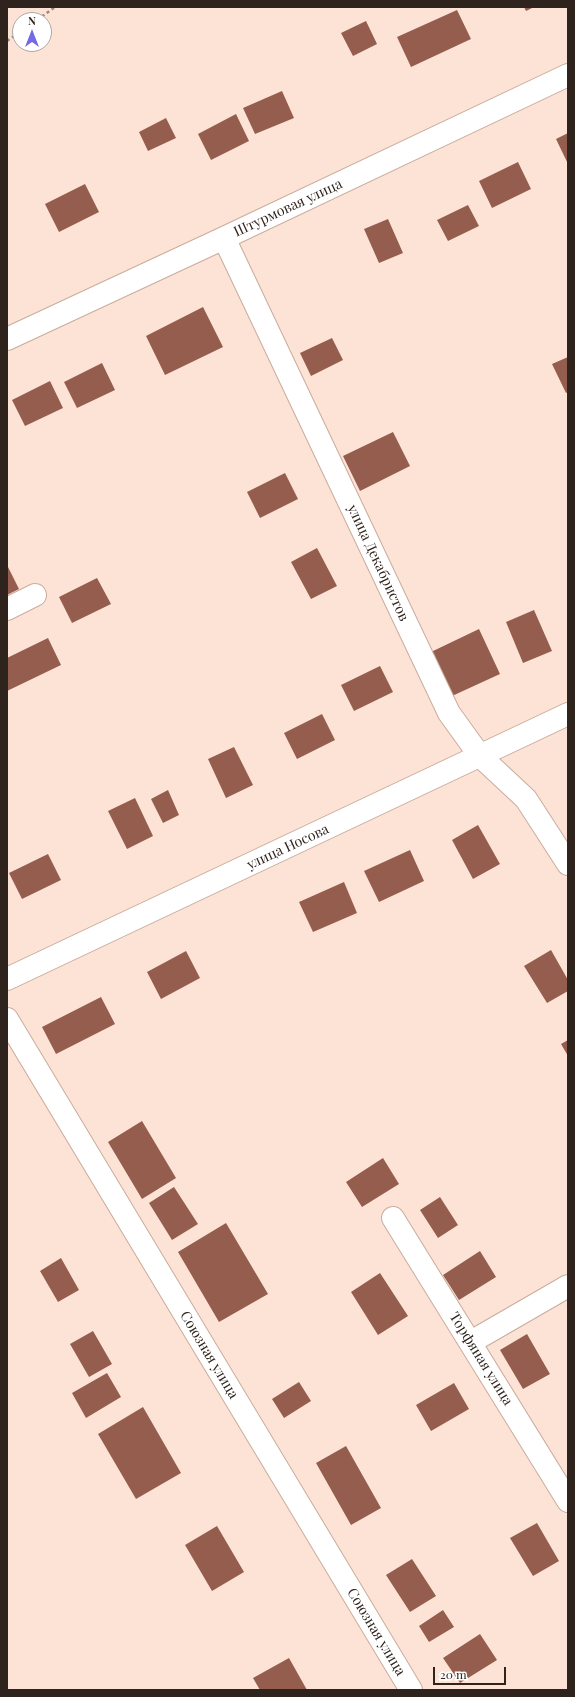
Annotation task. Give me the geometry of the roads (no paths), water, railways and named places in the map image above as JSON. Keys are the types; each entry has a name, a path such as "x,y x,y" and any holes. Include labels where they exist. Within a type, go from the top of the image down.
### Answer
{"street":[{"name":"Штурмовая улица","path":"7,339 568,75"},
{"name":"улица Декабристов","path":"224,238 449,713 480,756 526,799 568,864"},
{"path":"7,610 35,595"},
{"name":"улица Носова","path":"7,979 568,714"},
{"name":"Союзная улица","path":"7,1019 411,1690"},
{"name":"Торфяная улица","path":"393,1218 568,1501"},
{"path":"471,1342 568,1286"}]}
